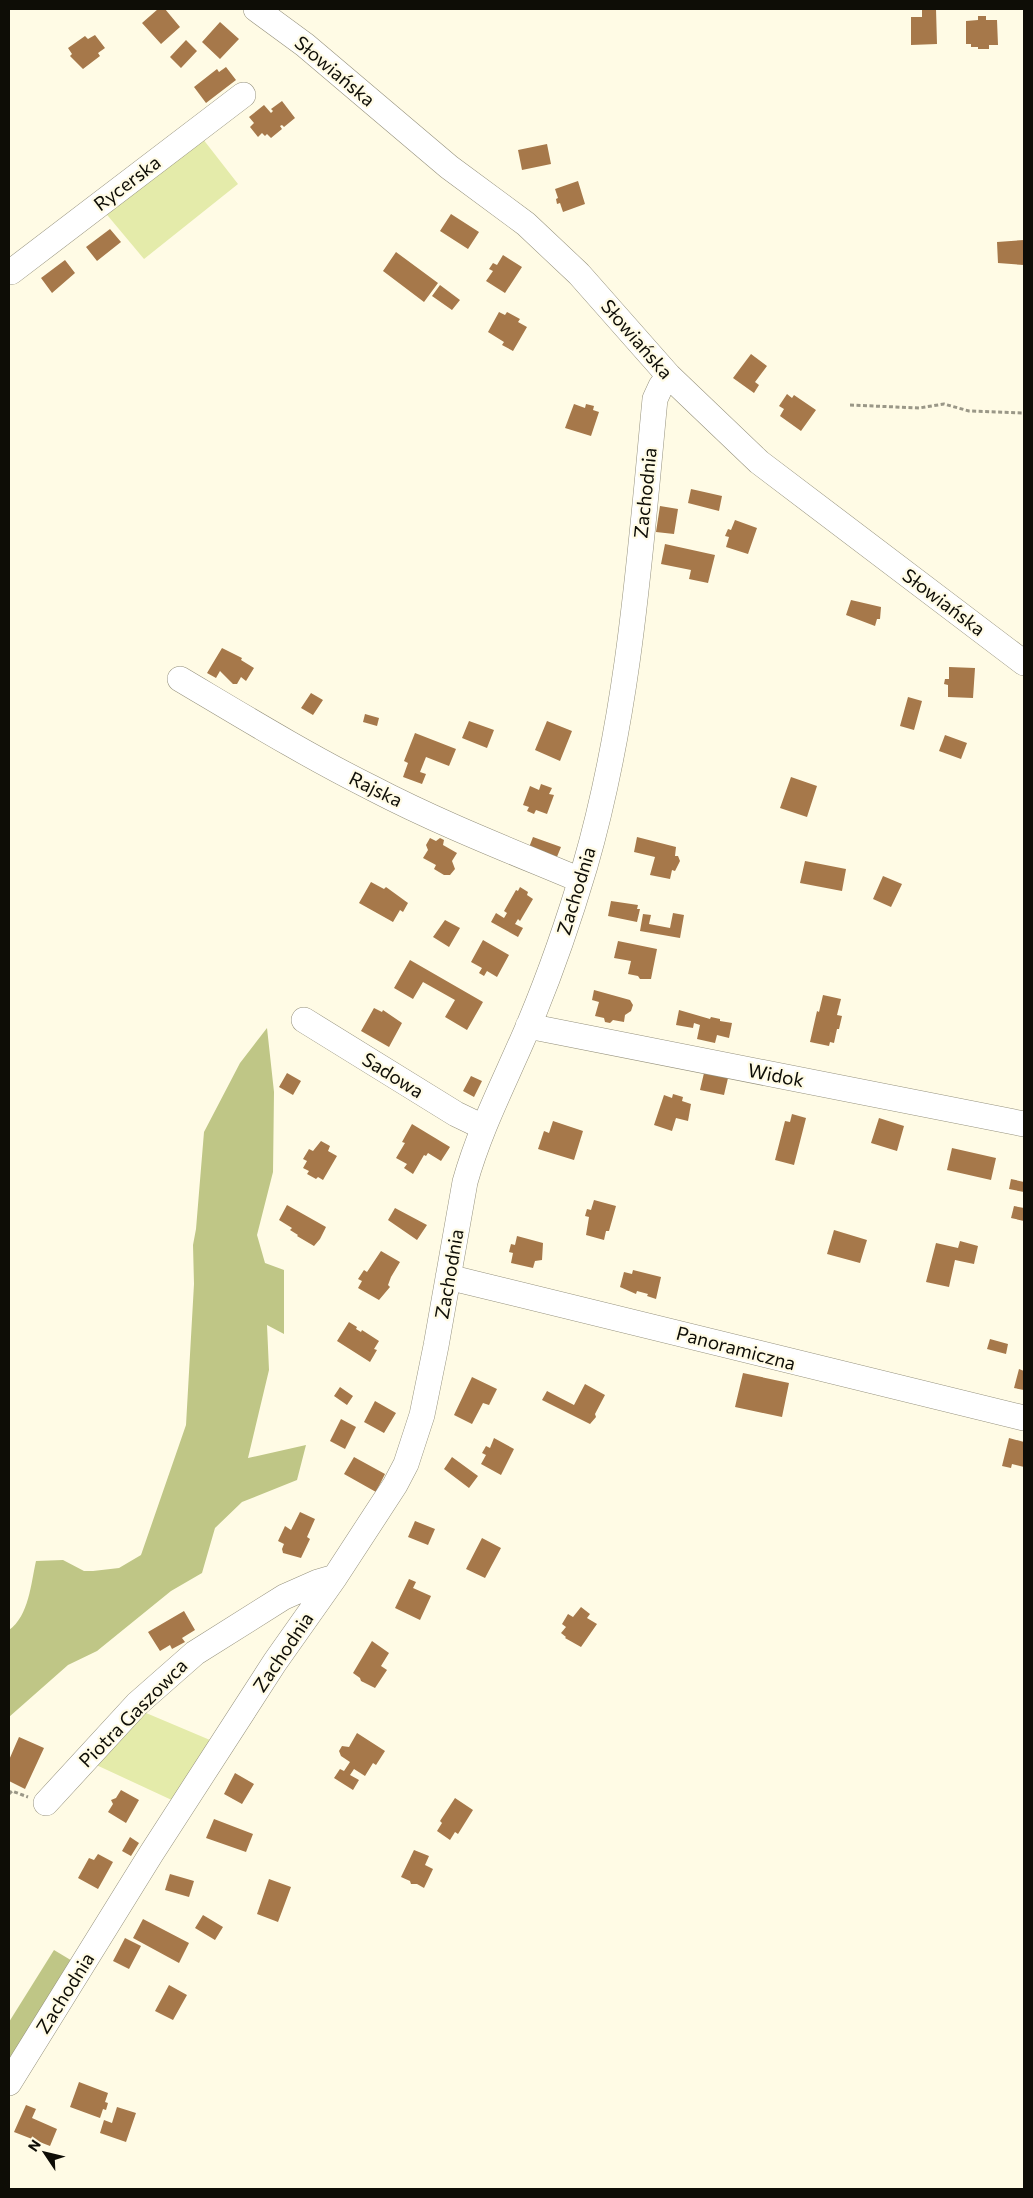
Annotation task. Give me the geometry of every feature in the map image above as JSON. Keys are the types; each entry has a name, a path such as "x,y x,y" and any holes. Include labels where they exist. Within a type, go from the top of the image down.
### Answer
{"street":[{"name":"Słowiańska","path":"256,9 305,45 449,167 526,224 579,274 669,376 759,462 1024,663"},
{"name":"Rycerska","path":"11,272 243,95"},
{"name":"Zachodnia","path":"9,2083 157,1845 275,1662 335,1577 395,1485 406,1464 422,1416 465,1182 483,1127 528,1026 552,964 580,880 611,758 623,688 633,609 655,399 661,386 669,376"},
{"name":"Rajska","path":"180,679 305,753 374,789 505,849 580,880"},
{"name":"Sadowa","path":"304,1020 456,1114 483,1127"},
{"name":"Widok","path":"528,1026 1024,1124"},
{"name":"Panoramiczna","path":"448,1277 618,1317 806,1366 1024,1418"},
{"name":"Piotra Gaszowca","path":"46,1803 137,1704 194,1653 284,1597 318,1582 335,1577"}],"path":[{"path":"850,405 919,408 944,404 969,411 1024,413"}],"green space":[{"path":"199,134 238,184 144,259 103,210"},
{"path":"267,1028 274,1092 273,1172 257,1235 265,1263 284,1270 284,1334 267,1325 269,1370 248,1458 306,1445 297,1480 242,1502 215,1528 202,1573 171,1591 97,1651 68,1665 9,1717 9,1630 16,1624 25,1608 31,1589 36,1561 63,1560 84,1571 93,1571 119,1568 141,1555 186,1425 194,1284 193,1245 204,1132 240,1063"},
{"path":"139,1710 210,1740 176,1802 92,1763"},
{"path":"54,1950 74,1962 9,2067 9,2022"}],"building":[{"path":"158,9 165,9 180,27 161,44 142,23"},
{"path":"922,9 936,9 937,44 911,45 911,17 922,17"},
{"path":"978,16 986,16 986,20 997,20 998,45 989,45 989,49 978,49 978,47 971,47 971,44 966,44 966,21 978,20"},
{"path":"220,22 239,39 220,59 202,42"},
{"path":"95,35 105,48 98,53 100,56 83,69 70,56 72,54 68,48 85,36 88,39"},
{"path":"186,40 197,51 181,68 170,57"},
{"path":"226,67 236,80 206,103 194,87 217,69 219,72"},
{"path":"282,101 295,118 284,127 280,126 282,129 271,138 267,134 265,136 262,133 258,137 250,127 254,123 249,117 264,105 271,113 273,111 271,109"},
{"path":"547,144 551,164 522,170 518,150"},
{"path":"578,181 585,204 563,212 560,203 557,204 556,199 558,198 555,189"},
{"path":"451,214 479,232 468,249 440,231"},
{"path":"110,229 121,242 97,261 86,247"},
{"path":"1024,240 1024,265 998,263 997,242"},
{"path":"396,252 438,283 424,302 383,271"},
{"path":"503,255 522,267 505,293 486,281 493,271 489,269 493,263 497,265"},
{"path":"65,260 75,273 52,293 41,278"},
{"path":"440,285 460,300 452,310 432,296"},
{"path":"499,312 505,315 507,312 520,319 518,322 527,327 513,351 502,345 504,342 488,332"},
{"path":"751,354 767,366 755,382 759,385 754,393 733,378"},
{"path":"787,394 792,398 794,395 816,410 801,431 780,416 784,409 779,406"},
{"path":"574,404 585,408 586,404 594,406 593,410 599,412 591,436 565,428"},
{"path":"691,489 722,496 719,511 688,503"},
{"path":"660,506 678,509 674,534 656,532"},
{"path":"735,520 757,528 748,554 726,547 729,537 725,536 728,529 731,530"},
{"path":"665,544 715,555 708,583 689,579 691,570 661,564"},
{"path":"851,600 881,607 880,619 877,619 875,626 846,615"},
{"path":"222,648 242,658 241,660 254,668 246,681 241,677 237,684 233,684 220,671 216,678 207,673"},
{"path":"949,667 975,668 973,698 948,697 948,685 944,684 945,679 949,679"},
{"path":"311,693 323,700 313,715 301,708"},
{"path":"908,697 922,701 914,730 900,726"},
{"path":"365,714 379,718 377,726 363,722"},
{"path":"469,721 494,730 487,748 462,738"},
{"path":"547,721 572,731 560,761 535,750"},
{"path":"415,733 456,749 449,766 426,757 420,772 426,774 422,784 403,777 408,763 404,761"},
{"path":"945,735 967,743 961,759 939,751"},
{"path":"791,777 817,786 807,817 780,808"},
{"path":"541,784 552,788 549,794 554,795 547,814 536,810 534,814 527,811 529,807 523,805 530,786 539,790"},
{"path":"533,837 561,847 554,864 528,850"},
{"path":"637,837 676,847 675,856 678,856 680,861 675,871 672,870 670,879 650,875 655,857 634,852"},
{"path":"430,838 436,841 440,838 444,840 443,845 457,853 452,861 455,869 450,875 444,875 434,869 436,865 423,858 428,850 426,845"},
{"path":"805,861 846,869 842,891 800,883"},
{"path":"883,876 902,884 891,907 873,899"},
{"path":"371,882 384,889 386,887 408,903 403,912 400,910 393,922 359,903"},
{"path":"520,887 528,892 527,895 533,899 520,921 518,919 515,924 523,928 518,937 491,922 496,913 504,918 507,913 504,911 516,890 518,891"},
{"path":"611,901 638,905 637,909 640,909 637,922 608,916"},
{"path":"673,913 684,915 680,938 640,931 643,914 651,915 649,924 670,928"},
{"path":"445,920 460,928 449,947 433,937"},
{"path":"483,940 509,955 497,977 487,971 484,976 479,973 482,968 471,962"},
{"path":"618,941 657,949 651,979 640,979 638,976 628,974 631,961 614,958"},
{"path":"410,960 483,1002 467,1030 445,1017 455,1000 423,982 413,999 394,988"},
{"path":"594,990 630,1000 633,1005 631,1011 625,1015 624,1022 613,1020 610,1023 605,1022 604,1018 595,1016 599,1002 592,1000"},
{"path":"823,995 841,999 837,1015 842,1016 839,1029 837,1029 834,1043 830,1042 829,1046 810,1042 817,1011 819,1012"},
{"path":"374,1008 382,1012 383,1010 402,1023 389,1047 361,1031"},
{"path":"679,1010 732,1023 729,1038 717,1035 715,1043 697,1039 700,1025 694,1023 693,1028 676,1025"},
{"path":"287,1073 301,1081 293,1095 279,1087"},
{"path":"704,1073 728,1078 724,1095 700,1090"},
{"path":"471,1076 482,1081 474,1097 463,1091"},
{"path":"673,1094 683,1097 682,1101 691,1104 688,1121 676,1118 672,1131 654,1125 664,1095 672,1098"},
{"path":"792,1114 806,1118 794,1165 775,1160 785,1121 790,1122"},
{"path":"879,1118 904,1126 897,1151 871,1143"},
{"path":"553,1121 583,1131 574,1160 538,1149 544,1131 549,1133"},
{"path":"412,1124 450,1147 441,1161 428,1153 426,1156 424,1155 413,1174 404,1168 407,1164 396,1158 405,1143 402,1142"},
{"path":"321,1141 330,1146 328,1151 337,1156 323,1180 318,1177 316,1179 307,1174 309,1171 303,1168 307,1161 303,1159 309,1149 313,1151"},
{"path":"952,1148 996,1158 991,1180 947,1170"},
{"path":"1011,1179 1024,1182 1024,1192 1009,1189"},
{"path":"594,1200 616,1206 609,1231 606,1231 604,1240 586,1235 589,1217 585,1216 587,1209 591,1210"},
{"path":"287,1205 326,1227 314,1246 297,1236 290,1230 292,1228 279,1220"},
{"path":"1014,1206 1024,1208 1024,1221 1011,1218"},
{"path":"395,1208 427,1225 417,1240 388,1220"},
{"path":"834,1230 867,1240 860,1263 827,1254"},
{"path":"517,1236 543,1243 542,1260 535,1261 533,1268 511,1263 513,1253 509,1252 511,1244 515,1245"},
{"path":"960,1241 978,1246 974,1264 955,1260 949,1287 926,1282 936,1243 958,1248"},
{"path":"381,1251 400,1262 391,1277 388,1285 390,1287 379,1300 358,1288 362,1281 358,1279 364,1270 367,1272"},
{"path":"633,1270 661,1277 656,1299 647,1296 648,1294 637,1291 636,1294 620,1287 624,1272 632,1274"},
{"path":"349,1322 357,1327 356,1329 361,1332 362,1330 379,1341 374,1349 377,1350 370,1362 337,1341"},
{"path":"990,1339 1008,1344 1006,1354 987,1349"},
{"path":"1019,1369 1024,1371 1024,1390 1014,1388"},
{"path":"743,1373 789,1383 782,1417 735,1407"},
{"path":"472,1377 497,1389 489,1405 483,1403 472,1424 454,1415"},
{"path":"585,1384 605,1395 595,1414 596,1417 590,1424 542,1400 547,1391 574,1405"},
{"path":"340,1387 353,1396 347,1405 334,1396"},
{"path":"375,1401 396,1413 384,1433 364,1422"},
{"path":"341,1419 356,1427 345,1449 330,1441"},
{"path":"494,1438 514,1449 501,1475 481,1464 486,1455 482,1453 486,1446 490,1448"},
{"path":"1009,1438 1024,1442 1024,1467 1012,1464 1011,1468 1002,1466"},
{"path":"354,1457 385,1474 376,1492 344,1474"},
{"path":"452,1457 478,1476 469,1488 444,1469"},
{"path":"300,1512 315,1519 307,1537 310,1539 301,1558 283,1553 284,1544 278,1541 285,1526 291,1530"},
{"path":"415,1521 435,1529 428,1545 408,1537"},
{"path":"482,1538 501,1548 485,1578 466,1569"},
{"path":"409,1579 416,1582 413,1588 431,1596 420,1620 395,1608"},
{"path":"581,1607 590,1614 587,1618 597,1624 581,1647 565,1638 561,1633 566,1627 562,1624 568,1614 573,1617"},
{"path":"184,1611 195,1630 182,1638 185,1642 172,1649 170,1645 160,1651 148,1632"},
{"path":"372,1641 389,1653 381,1666 387,1670 375,1688 361,1681 353,1673"},
{"path":"357,1733 385,1751 376,1765 373,1763 365,1776 354,1769 350,1775 359,1780 353,1790 334,1778 340,1769 344,1771 350,1762 341,1756 339,1751 342,1746 349,1747"},
{"path":"19,1737 44,1748 25,1789 9,1781 9,1760"},
{"path":"235,1773 254,1784 242,1804 224,1794"},
{"path":"121,1790 139,1800 126,1823 108,1812 113,1804 111,1800 116,1798"},
{"path":"455,1798 473,1810 458,1834 455,1832 450,1840 437,1831 442,1823 440,1821"},
{"path":"214,1819 253,1834 246,1852 206,1838"},
{"path":"130,1837 139,1843 131,1856 122,1851"},
{"path":"414,1850 429,1856 425,1865 433,1869 424,1888 417,1884 411,1884 410,1881 401,1877"},
{"path":"98,1854 113,1862 98,1889 78,1878 89,1858 94,1860"},
{"path":"170,1874 194,1881 189,1897 165,1890"},
{"path":"269,1879 291,1887 278,1922 257,1914"},
{"path":"203,1915 223,1927 215,1940 195,1928"},
{"path":"143,1919 189,1943 179,1963 133,1938"},
{"path":"125,1938 141,1946 129,1969 113,1961"},
{"path":"169,1985 187,1995 173,2020 155,2011"},
{"path":"79,2082 108,2093 105,2102 108,2103 106,2110 103,2109 100,2118 70,2107"},
{"path":"26,2105 36,2109 32,2118 57,2129 50,2146 14,2132"},
{"path":"117,2107 136,2113 126,2142 100,2133 104,2120 112,2123"}]}
